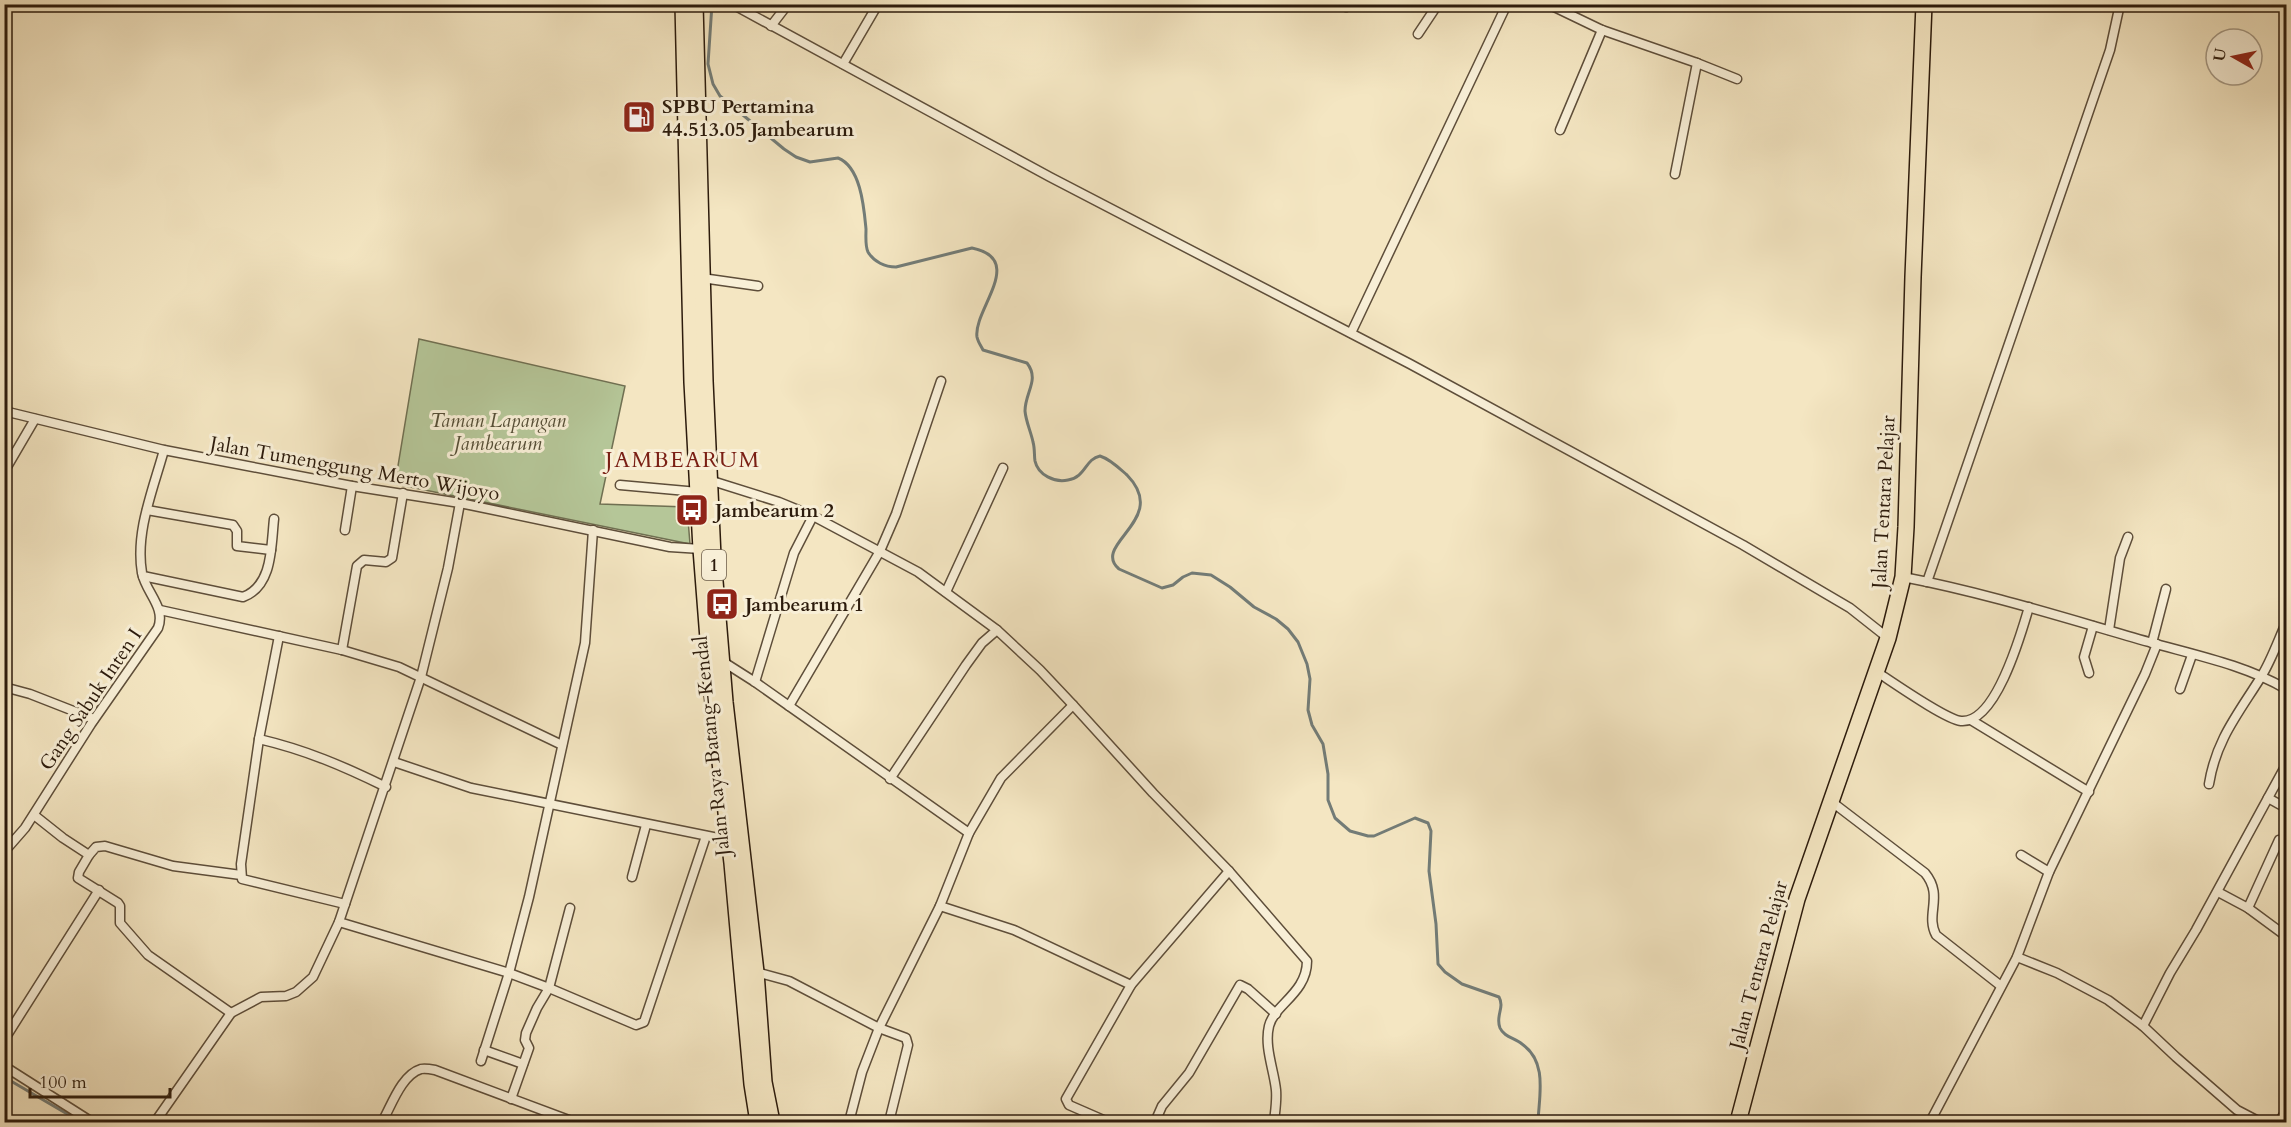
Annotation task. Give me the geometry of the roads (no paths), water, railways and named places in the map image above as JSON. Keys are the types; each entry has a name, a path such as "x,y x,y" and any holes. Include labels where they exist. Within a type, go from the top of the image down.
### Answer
{"highway":[{"name":"Jalan Raya Batang-Kendal","path":"682,4 692,382 701,549 713,703 756,972 764,1082 772,1122"},
{"name":"Jalan Raya Batang-Kendal","path":"695,4 709,480 731,805 728,840 752,1083 758,1122"},
{"name":"Jalan Tentara Pelajar","path":"1738,1122 1797,899 1888,638 1903,577 1924,4"}],"street":[{"path":"732,4 1050,177 1351,333 1743,545 1850,608 1888,638"},
{"path":"771,26 788,4"},
{"path":"843,64 878,4"},
{"path":"1418,34 1438,4"},
{"path":"1351,333 1507,4"},
{"path":"1548,4 1602,30 1737,79"},
{"path":"1927,582 2110,50 2120,4"},
{"path":"1560,130 1602,30"},
{"path":"1675,174 1696,63"},
{"path":"702,278 758,286"},
{"path":"789,706 880,551 896,514 940,381"},
{"name":"Jalan Tumenggung Merto Wijoyo","path":"4,411 165,450 352,486 460,503 670,546 701,549"},
{"path":"4,472 35,419"},
{"path":"165,450 147,510 139,552 148,592 160,610 342,650 399,667 562,745"},
{"path":"946,592 1004,468"},
{"path":"709,480 813,516 918,572 997,630 1040,670 1153,793 1229,871 1307,960 1305,975 1297,989 1273,1016 1268,1027 1269,1051 1276,1092 1274,1122"},
{"path":"620,485 698,492"},
{"path":"345,530 352,486"},
{"path":"342,650 357,566 364,560 386,562 392,558 403,493"},
{"path":"155,1122 231,1013 261,997 286,996 297,992 313,977 339,922 394,762 420,677 448,568 460,503"},
{"path":"147,510 233,525 237,531 236,544 239,548 271,550"},
{"path":"755,682 794,553 813,516"},
{"path":"143,576 243,597 265,579 274,519"},
{"path":"481,1060 509,973 529,897 585,643 593,530"},
{"path":"2109,630 2120,558 2128,537"},
{"path":"1903,577 2030,607 2155,643 2262,676 2286,689"},
{"path":"1930,1122 2017,957 2049,872 2145,674 2155,643 2166,589"},
{"path":"1971,720 1991,704 2021,636 2030,607"},
{"name":"Gang Sabuk Inten I","path":"4,852 34,815 94,719 158,628 161,620 160,610"},
{"path":"2209,784 2212,766 2222,737 2262,676 2286,623"},
{"path":"2089,673 2084,657 2093,626"},
{"path":"890,779 966,665 982,643 997,630"},
{"path":"279,636 259,739 241,875 245,881 345,904"},
{"path":"2180,689 2192,655"},
{"path":"722,661 969,833"},
{"path":"1876,672 1951,718 1971,720 2089,792"},
{"path":"4,687 30,694 94,719"},
{"path":"849,1122 862,1072 879,1028 940,906 969,833 1002,778 1073,705"},
{"path":"259,739 296,748 342,765 386,787"},
{"path":"394,762 471,788 728,840"},
{"path":"2143,1026 2286,765"},
{"path":"2268,798 2286,808"},
{"path":"1832,802 1925,873 1934,890 1933,929 1936,935 2001,986"},
{"path":"34,815 89,855"},
{"path":"632,878 646,825"},
{"path":"339,922 509,973 636,1025 644,1022 706,836"},
{"path":"2248,908 2278,840"},
{"path":"231,1013 148,955 120,923 118,903 78,878 89,855 96,847 105,846 153,861 241,875"},
{"path":"2021,855 2049,872"},
{"path":"1108,1122 1069,1106 1066,1099 1131,985 1229,871"},
{"path":"4,1040 99,890"},
{"path":"2217,892 2248,908 2286,936"},
{"path":"940,906 1014,930 1131,985"},
{"path":"511,1099 529,1048 525,1040 526,1033 549,988 570,908"},
{"path":"2017,957 2057,973 2103,997 2143,1026 2237,1110 2260,1122"},
{"path":"756,972 789,981 879,1028 903,1036 908,1041 889,1122"},
{"path":"1155,1122 1162,1107 1189,1073 1240,985 1248,989 1276,1014"},
{"path":"484,1050 523,1064"},
{"path":"4,1066 92,1122"},
{"path":"382,1122 404,1084 420,1069 435,1070 574,1122"},
{"path":"2279,1122 2286,1111"}],"waterway":[{"path":"712,4 708,64 713,84 720,96 796,157 810,162 838,158 846,163 852,170 860,189 866,247 873,259 884,265 896,267 972,248 988,254 995,263 997,274 994,287 982,313 977,337 983,350 1027,363 1031,369 1032,381 1025,411 1037,466 1048,477 1063,481 1074,478 1091,461 1100,456 1111,461 1127,475 1138,491 1140,505 1136,518 1114,550 1113,560 1119,569 1162,588 1173,585 1192,573 1211,575 1254,607 1276,619 1298,642 1307,664 1310,679 1308,710 1312,725 1323,744 1328,774 1328,800 1335,818 1350,831 1368,836 1374,836 1415,818 1428,823 1431,831 1429,871 1436,924 1438,964 1462,984 1499,997 1501,1001 1500,1028 1530,1051 1536,1060 1540,1080 1538,1122"},
{"path":"4,1077 81,1122"}],"place":[{"name":"SPBU Pertamina 44.513.05 Jambearum","path":"639,117"},
{"name":"Jambearum 2","path":"692,510"},
{"name":"Jambearum 1","path":"722,604"}],"district":[{"name":"JAMBEARUM","path":"683,459"}],"park label":[{"name":"Taman Lapangan Jambearum","path":"498,432"}]}
